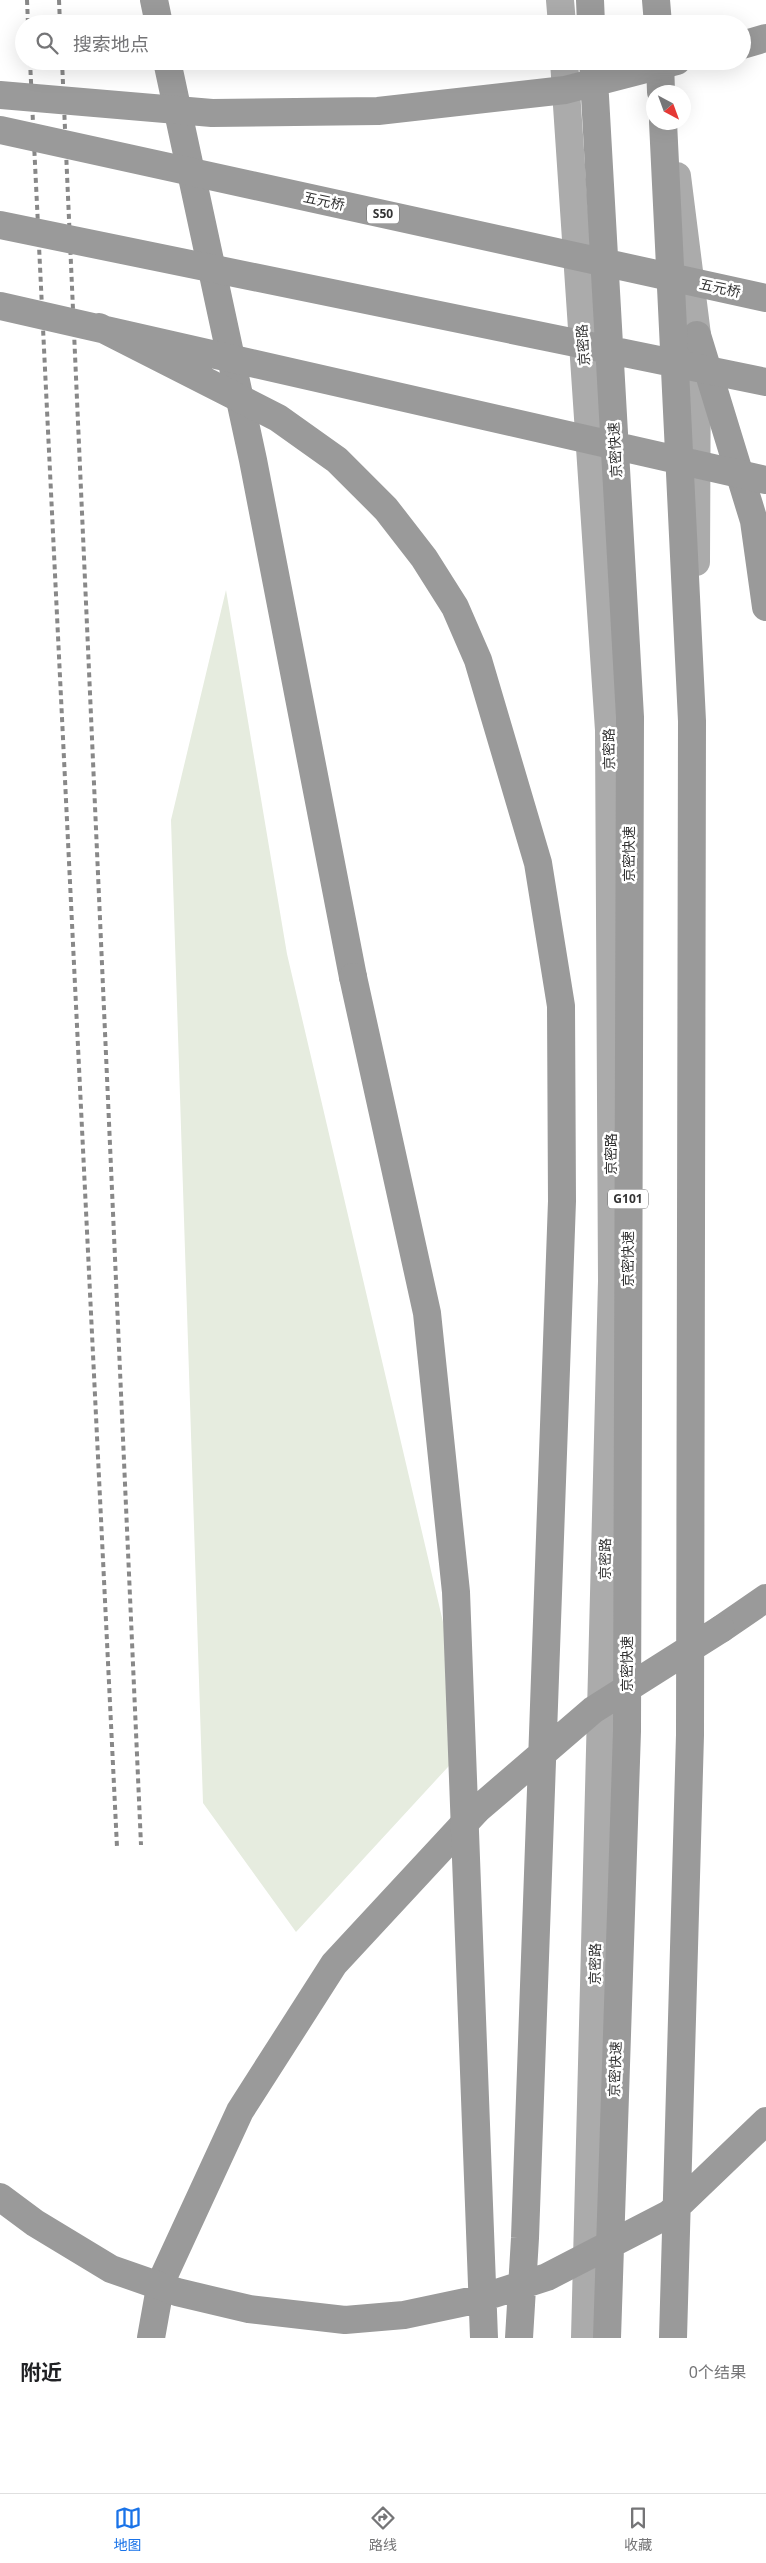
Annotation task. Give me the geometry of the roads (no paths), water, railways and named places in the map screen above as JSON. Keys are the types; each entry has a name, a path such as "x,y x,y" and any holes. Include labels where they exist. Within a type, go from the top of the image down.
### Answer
{"highway":[{"path":"154,0 157,15"},
{"path":"590,0 591,15"},
{"path":"656,0 657,15"},
{"path":"751,42 766,38"},
{"path":"169,70 254,460 353,977 426,1313 456,1592 484,2338"},
{"name":"京密快速","path":"594,70 630,717 627,1731 606,2338"},
{"path":"0,95 212,113 378,111 565,90 642,70"},
{"path":"660,70 661,85"},
{"name":"五元桥","path":"0,130 766,298"},
{"path":"663,130 692,721 690,1735 674,2338"},
{"path":"0,225 766,382"},
{"path":"0,306 766,480"},
{"path":"99,327 278,418 337,460 386,509 424,558 455,607 478,660 538,863 561,1006 562,1201 526,2208 519,2338"},
{"path":"697,335 754,521 766,607"},
{"path":"151,2338 162,2282 240,2111 334,1964 478,1809 593,1710 721,1629 766,1598"},
{"path":"721,1629 766,1608"},
{"path":"0,2197 35,2223 111,2268 177,2292 249,2309 345,2320 394,2316 474,2300 547,2277 669,2214 766,2120"}],"main road":[{"path":"560,0 561,15"},
{"path":"665,0 666,15"},
{"name":"京密路","path":"565,70 609,740 612,1281 585,2338"},
{"path":"670,70 671,85"},
{"path":"674,130 678,191 697,335 685,2338"}],"railway":[{"path":"27,0 28,15"},
{"path":"59,0 60,15"},
{"path":"30,70 117,1847"},
{"path":"62,70 141,1845"}]}
